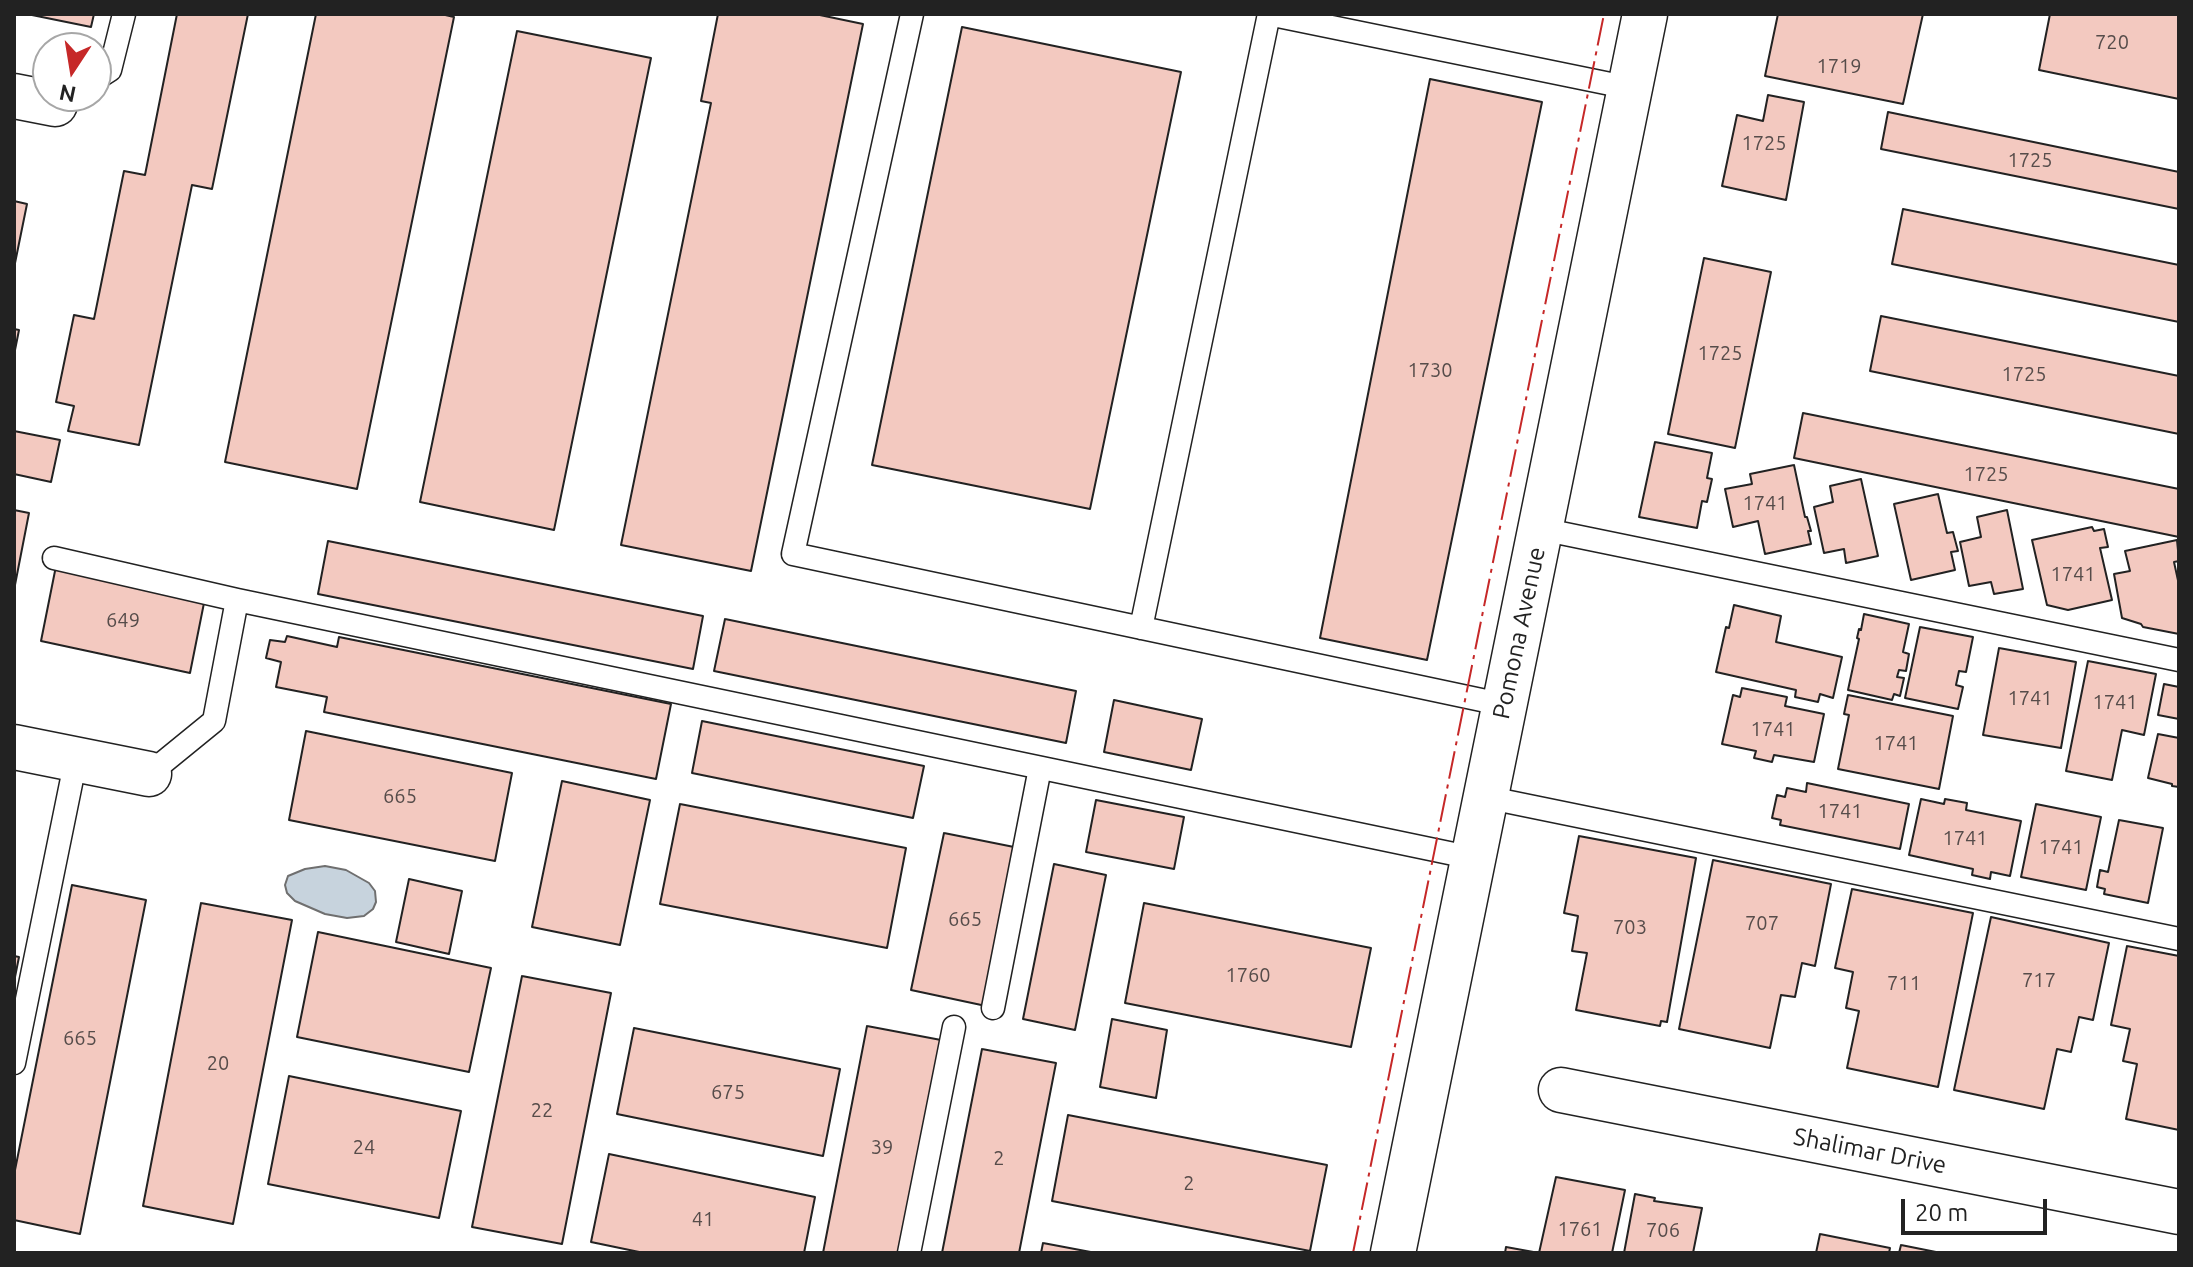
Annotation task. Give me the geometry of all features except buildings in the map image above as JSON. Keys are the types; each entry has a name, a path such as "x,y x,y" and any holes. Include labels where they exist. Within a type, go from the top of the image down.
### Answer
{"street":[{"name":"Pomona Avenue","path":"1393,1253 1645,14"},
{"path":"14,747 149,774"},
{"name":"Shalimar Drive","path":"1561,1090 2179,1212"}],"lane":[{"path":"112,62 124,14"},
{"path":"912,14 793,554 1505,705"},
{"path":"1141,628 1268,14 1630,88"},
{"path":"1541,529 2179,660"},
{"path":"54,558 237,600 1473,858"},
{"path":"149,774 214,721 237,600"},
{"path":"14,1063 76,759"},
{"path":"993,1008 1040,768"},
{"path":"1485,797 2179,939"},
{"path":"909,1253 954,1027"}],"shaded area":[{"path":"325,866 346,870 369,883 375,891 373,909 364,916 347,918 325,914 295,901 287,893 285,885 288,876"}],"power":[{"path":"1353,1253 1604,14"}]}
